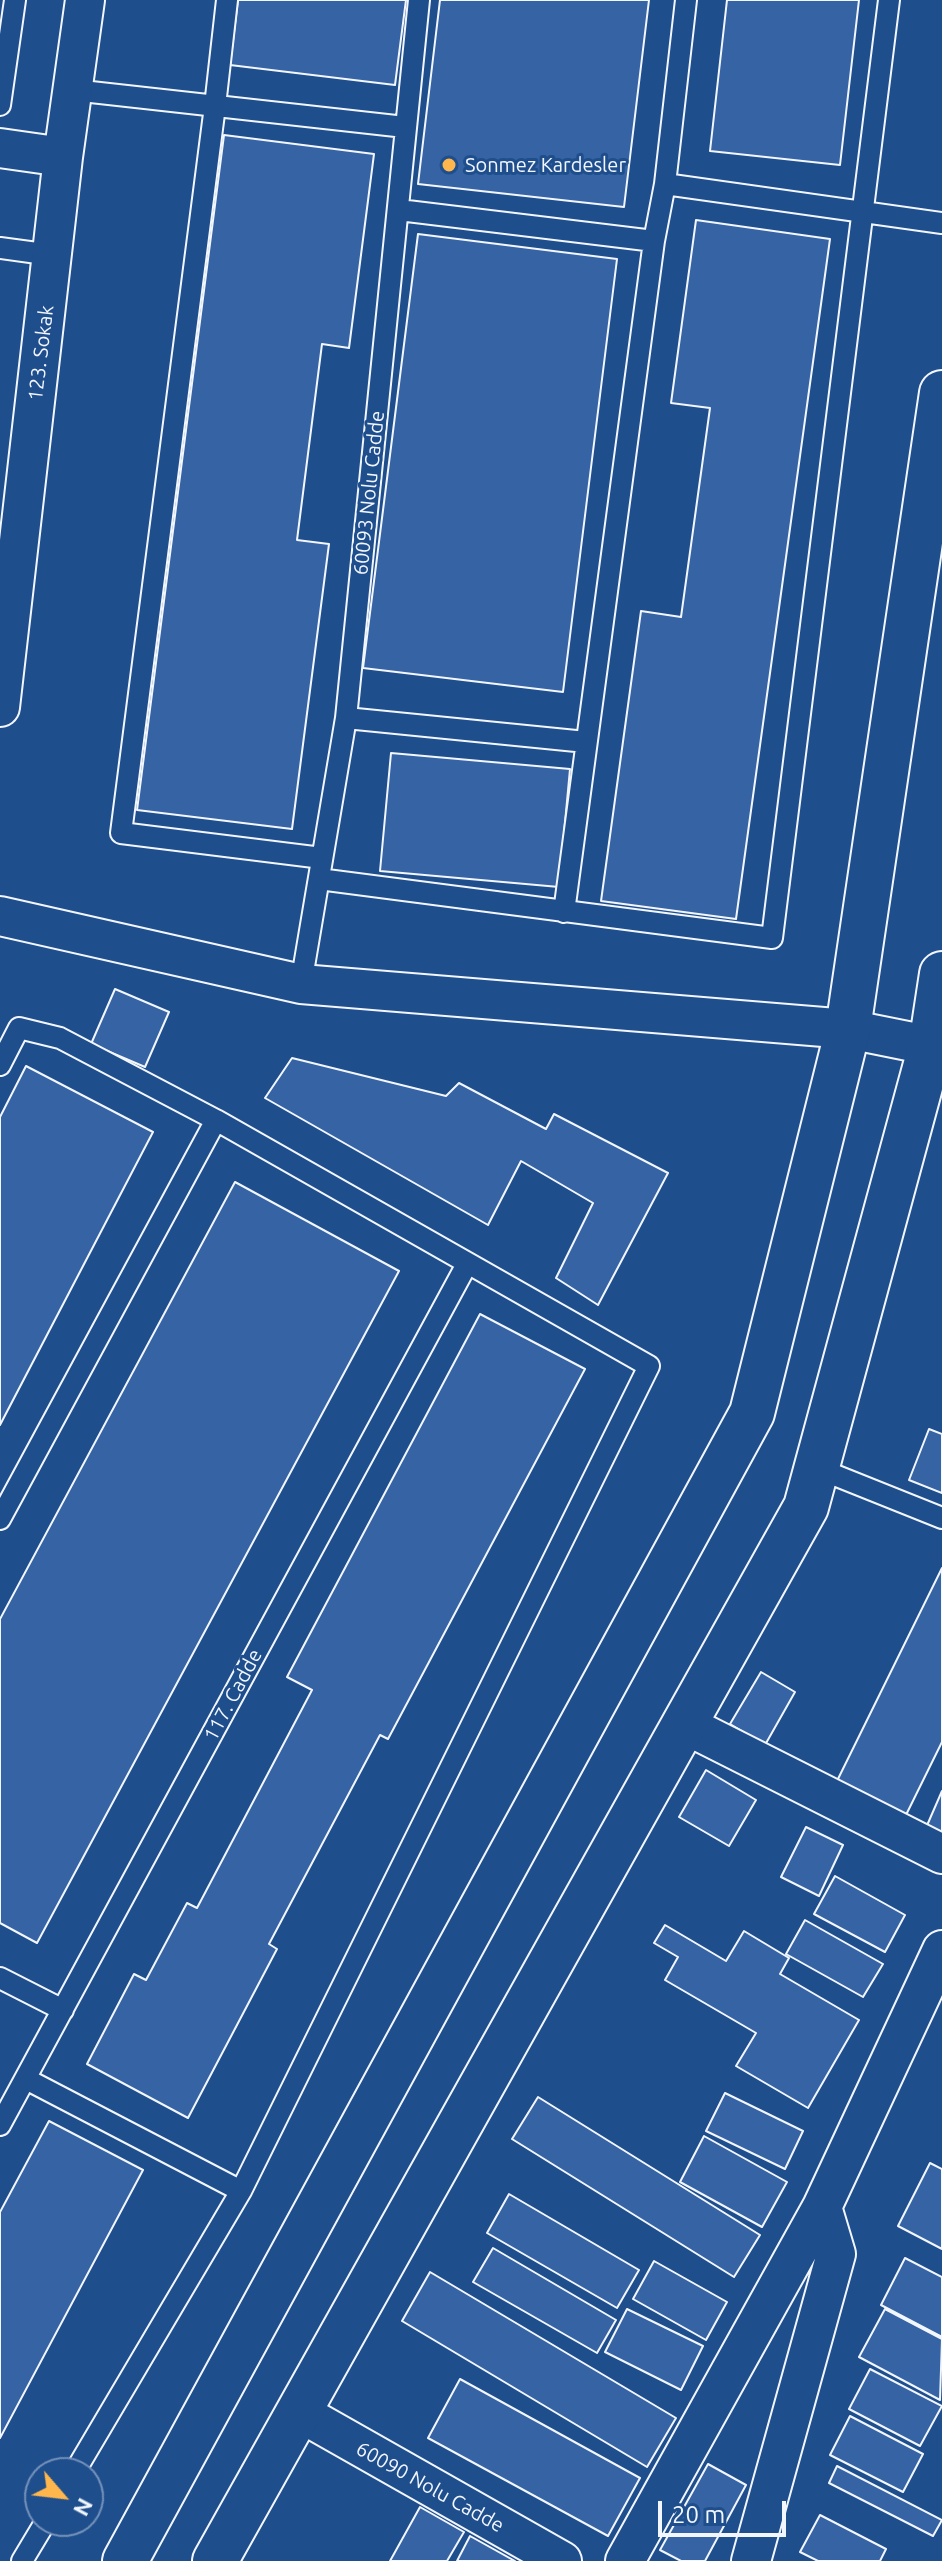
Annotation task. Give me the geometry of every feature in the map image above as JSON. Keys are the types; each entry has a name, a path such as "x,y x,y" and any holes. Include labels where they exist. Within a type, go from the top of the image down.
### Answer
{"street":[{"name":"123. Sokak","path":"0,707 2,658 85,0"},
{"path":"0,148 63,157"},
{"path":"125,2561 752,1413 848,1029 942,393"},
{"path":"0,916 301,984 848,1029 936,1047"},
{"path":"215,2561 806,1507 936,1047 942,974"},
{"path":"684,1724 942,1854"},
{"path":"625,2561 822,2207 942,1950"},
{"path":"751,2561 836,2254 822,2207"},
{"name":"60090 Nolu Cadde","path":"299,2412 562,2561"}],"lane":[{"path":"1,92 15,0"},
{"path":"227,0 121,833 564,912 772,938 889,0"},
{"name":"60093 Nolu Cadde","path":"301,984 346,718 419,0"},
{"path":"564,912 654,241 665,184 686,0"},
{"path":"73,90 405,127"},
{"path":"665,184 942,223"},
{"path":"399,210 654,241"},
{"path":"0,248 52,255"},
{"path":"346,718 586,742"},
{"path":"0,1065 19,1028 60,1038 216,1120 649,1366 241,2191 83,2457"},
{"path":"0,1519 216,1120"},
{"name":"117. Cadde","path":"0,2125 467,1264"},
{"path":"817,1468 942,1518"},
{"path":"0,1978 63,2010"},
{"path":"26,2079 241,2191"},
{"path":"22,2561 36,2537"}],"building":[{"path":"238,0 406,0 395,85 230,65"},
{"path":"440,0 649,0 624,207 418,184"},
{"path":"727,0 859,0 840,165 710,151"},
{"path":"224,135 374,154 349,348 322,344 297,540 329,544 292,829 137,810"},
{"path":"696,220 830,239 736,919 601,901 641,611 681,617 710,408 671,403"},
{"path":"418,234 617,259 563,692 363,668"},
{"path":"391,753 570,769 559,887 380,871"},
{"path":"115,989 169,1012 145,1067 91,1044"},
{"path":"292,1058 446,1096 459,1083 546,1129 554,1114 668,1173 598,1305 556,1278 593,1203 521,1161 488,1225 265,1098"},
{"path":"26,1066 153,1132 0,1425 0,1117"},
{"path":"235,1182 399,1271 37,1943 0,1923 0,1619"},
{"path":"480,1314 585,1369 388,1739 380,1735 269,1944 277,1949 188,2118 87,2064 134,1974 146,1980 187,1903 197,1908 312,1690 287,1677"},
{"path":"929,1429 942,1434 942,1493 909,1480"},
{"path":"942,1568 942,1742 904,1819 835,1785"},
{"path":"761,1672 795,1692 765,1745 730,1724"},
{"path":"706,1770 756,1800 729,1846 679,1817"},
{"path":"942,1791 942,1838 925,1830"},
{"path":"806,1827 843,1845 819,1896 781,1877"},
{"path":"835,1876 905,1915 885,1952 814,1914"},
{"path":"805,1920 883,1964 863,1997 786,1954"},
{"path":"665,1925 726,1961 744,1931 789,1958 780,1974 859,2020 808,2108 736,2066 756,2033 665,1980 678,1957 654,1943"},
{"path":"725,2093 803,2131 785,2169 706,2131"},
{"path":"538,2097 760,2235 734,2277 512,2139"},
{"path":"49,2121 143,2170 0,2438 0,2212"},
{"path":"704,2136 787,2182 762,2227 680,2182"},
{"path":"930,2163 942,2169 942,2249 898,2226"},
{"path":"509,2194 639,2270 617,2308 487,2233"},
{"path":"493,2248 616,2320 597,2353 473,2282"},
{"path":"905,2258 942,2277 942,2337 881,2305"},
{"path":"654,2261 727,2302 706,2340 633,2299"},
{"path":"430,2272 676,2418 647,2467 402,2321"},
{"path":"627,2309 703,2346 681,2390 605,2352"},
{"path":"885,2309 942,2339 940,2400 859,2357"},
{"path":"870,2369 942,2406 920,2446 849,2409"},
{"path":"460,2379 640,2478 608,2536 428,2438"},
{"path":"850,2416 923,2454 903,2492 830,2455"},
{"path":"708,2464 746,2485 705,2561 681,2561 660,2550"},
{"path":"837,2466 942,2520 933,2536 829,2483"},
{"path":"420,2507 464,2532 447,2561 390,2561"},
{"path":"820,2515 886,2549 880,2561 818,2561 800,2552"},
{"path":"470,2536 515,2561 457,2561"}],"place":[{"name":"Sonmez Kardesler","path":"449,165"}]}
